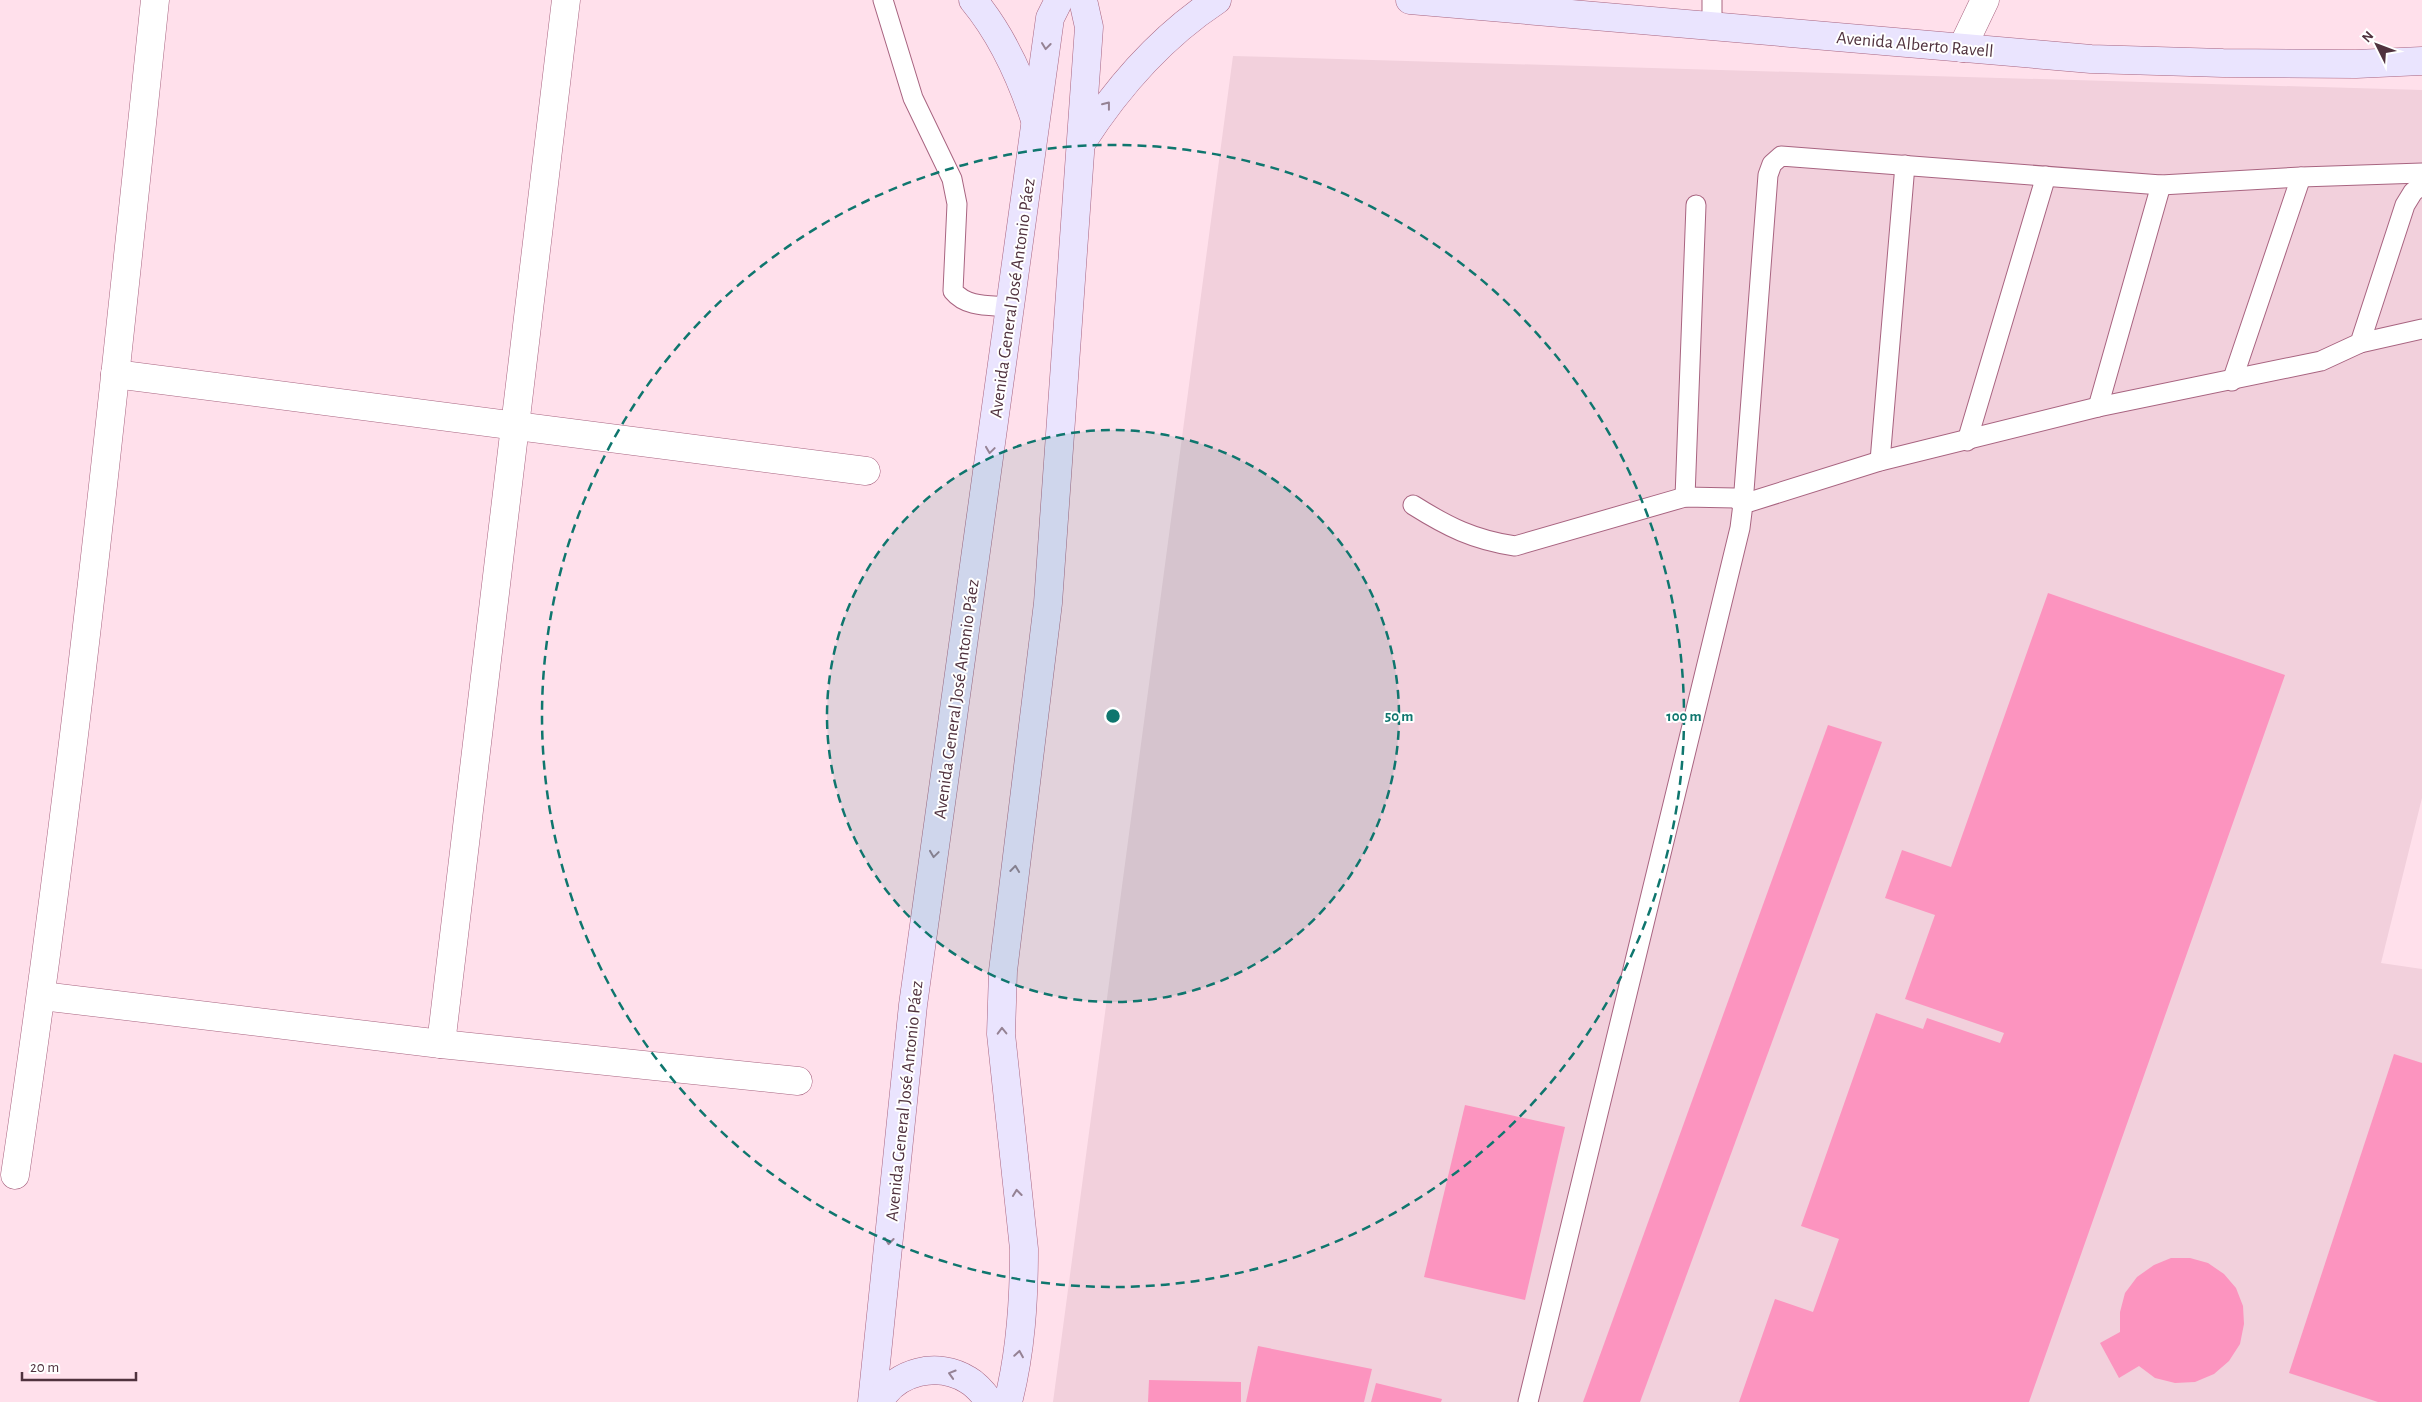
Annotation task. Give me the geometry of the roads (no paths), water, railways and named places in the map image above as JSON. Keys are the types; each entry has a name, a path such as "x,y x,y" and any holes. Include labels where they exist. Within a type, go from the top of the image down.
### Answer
{"street":[{"path":"15,1175 42,996 116,374 155,0"},
{"path":"441,1044 566,0"},
{"path":"973,0 998,36 1014,64 1036,125"},
{"name":"Avenida General José Antonio Páez","path":"872,1402 913,1005 1050,18 1059,0"},
{"path":"1008,1402 1019,1353 1024,1258 1002,1034 1003,971 1048,603 1089,27 1083,0"},
{"path":"1080,145 1103,109 1160,44 1198,12 1216,0"},
{"name":"Avenida Alberto Ravell","path":"1410,0 1712,13 1962,48 2091,58 2223,63 2356,64 2422,61"},
{"path":"1962,48 1985,0"},
{"path":"116,374 515,424 866,471"},
{"path":"42,996 441,1044 798,1081"},
{"path":"879,1402 891,1386 904,1377 936,1370 953,1373 968,1380 981,1390 990,1402"}],"lane":[{"path":"883,0 913,98 952,179 956,204 954,290 960,299 969,303 1010,306"},
{"path":"1528,1402 1740,528 1768,175 1772,164 1780,156 2161,185 2301,177 2422,173"},
{"path":"1880,461 1905,165"},
{"path":"1966,441 2046,176"},
{"path":"2232,381 2301,177"},
{"path":"2098,407 2161,185"},
{"path":"2360,343 2405,205 2414,192 2422,185"},
{"path":"1685,497 1696,206"},
{"path":"1743,504 1880,461 2098,407 2232,381 2321,361 2360,343 2422,329"},
{"path":"1413,505 1448,527 1488,542 1515,546 1685,497 1735,498 1743,504"}]}
